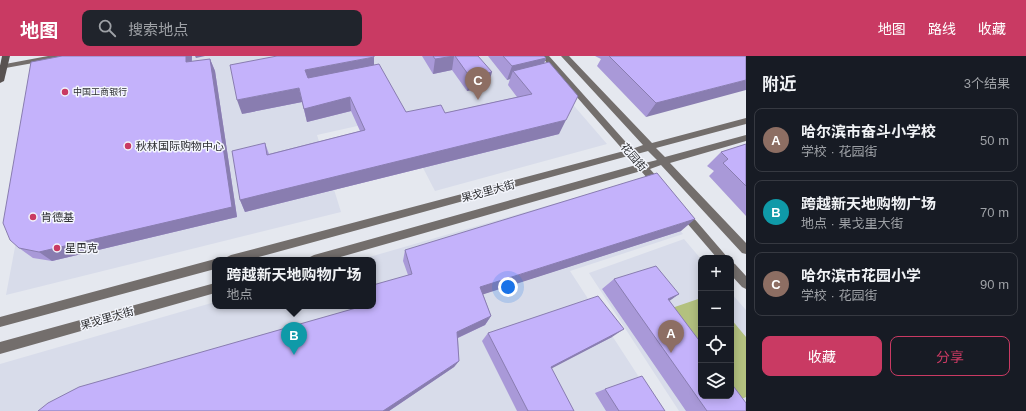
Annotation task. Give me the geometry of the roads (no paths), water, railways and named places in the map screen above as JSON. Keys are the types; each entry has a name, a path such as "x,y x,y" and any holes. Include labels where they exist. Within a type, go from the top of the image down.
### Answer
{"main road":[{"path":"0,81 2,67 6,56"},
{"path":"2,67 61,56"},
{"name":"花园街","path":"545,56 664,190"},
{"name":"花园街","path":"566,56 746,250"},
{"name":"果戈里大街","path":"242,257 746,121"},
{"name":"果戈里大街","path":"325,257 746,138"},
{"path":"678,207 720,255"},
{"path":"0,322 212,265"},
{"path":"734,270 746,284"},
{"name":"果戈里大街","path":"0,348 212,289"}],"place":[{"name":"中国工商银行","path":"65,92"},
{"name":"哈尔滨市花园小学","path":"478,100"},
{"name":"秋林国际购物中心","path":"128,146"},
{"name":"肯德基","path":"33,217"},
{"name":"星巴克","path":"57,248"},
{"name":"哈尔滨市奋斗小学校","path":"671,353"},
{"name":"跨越新天地购物广场","path":"294,355"}]}
